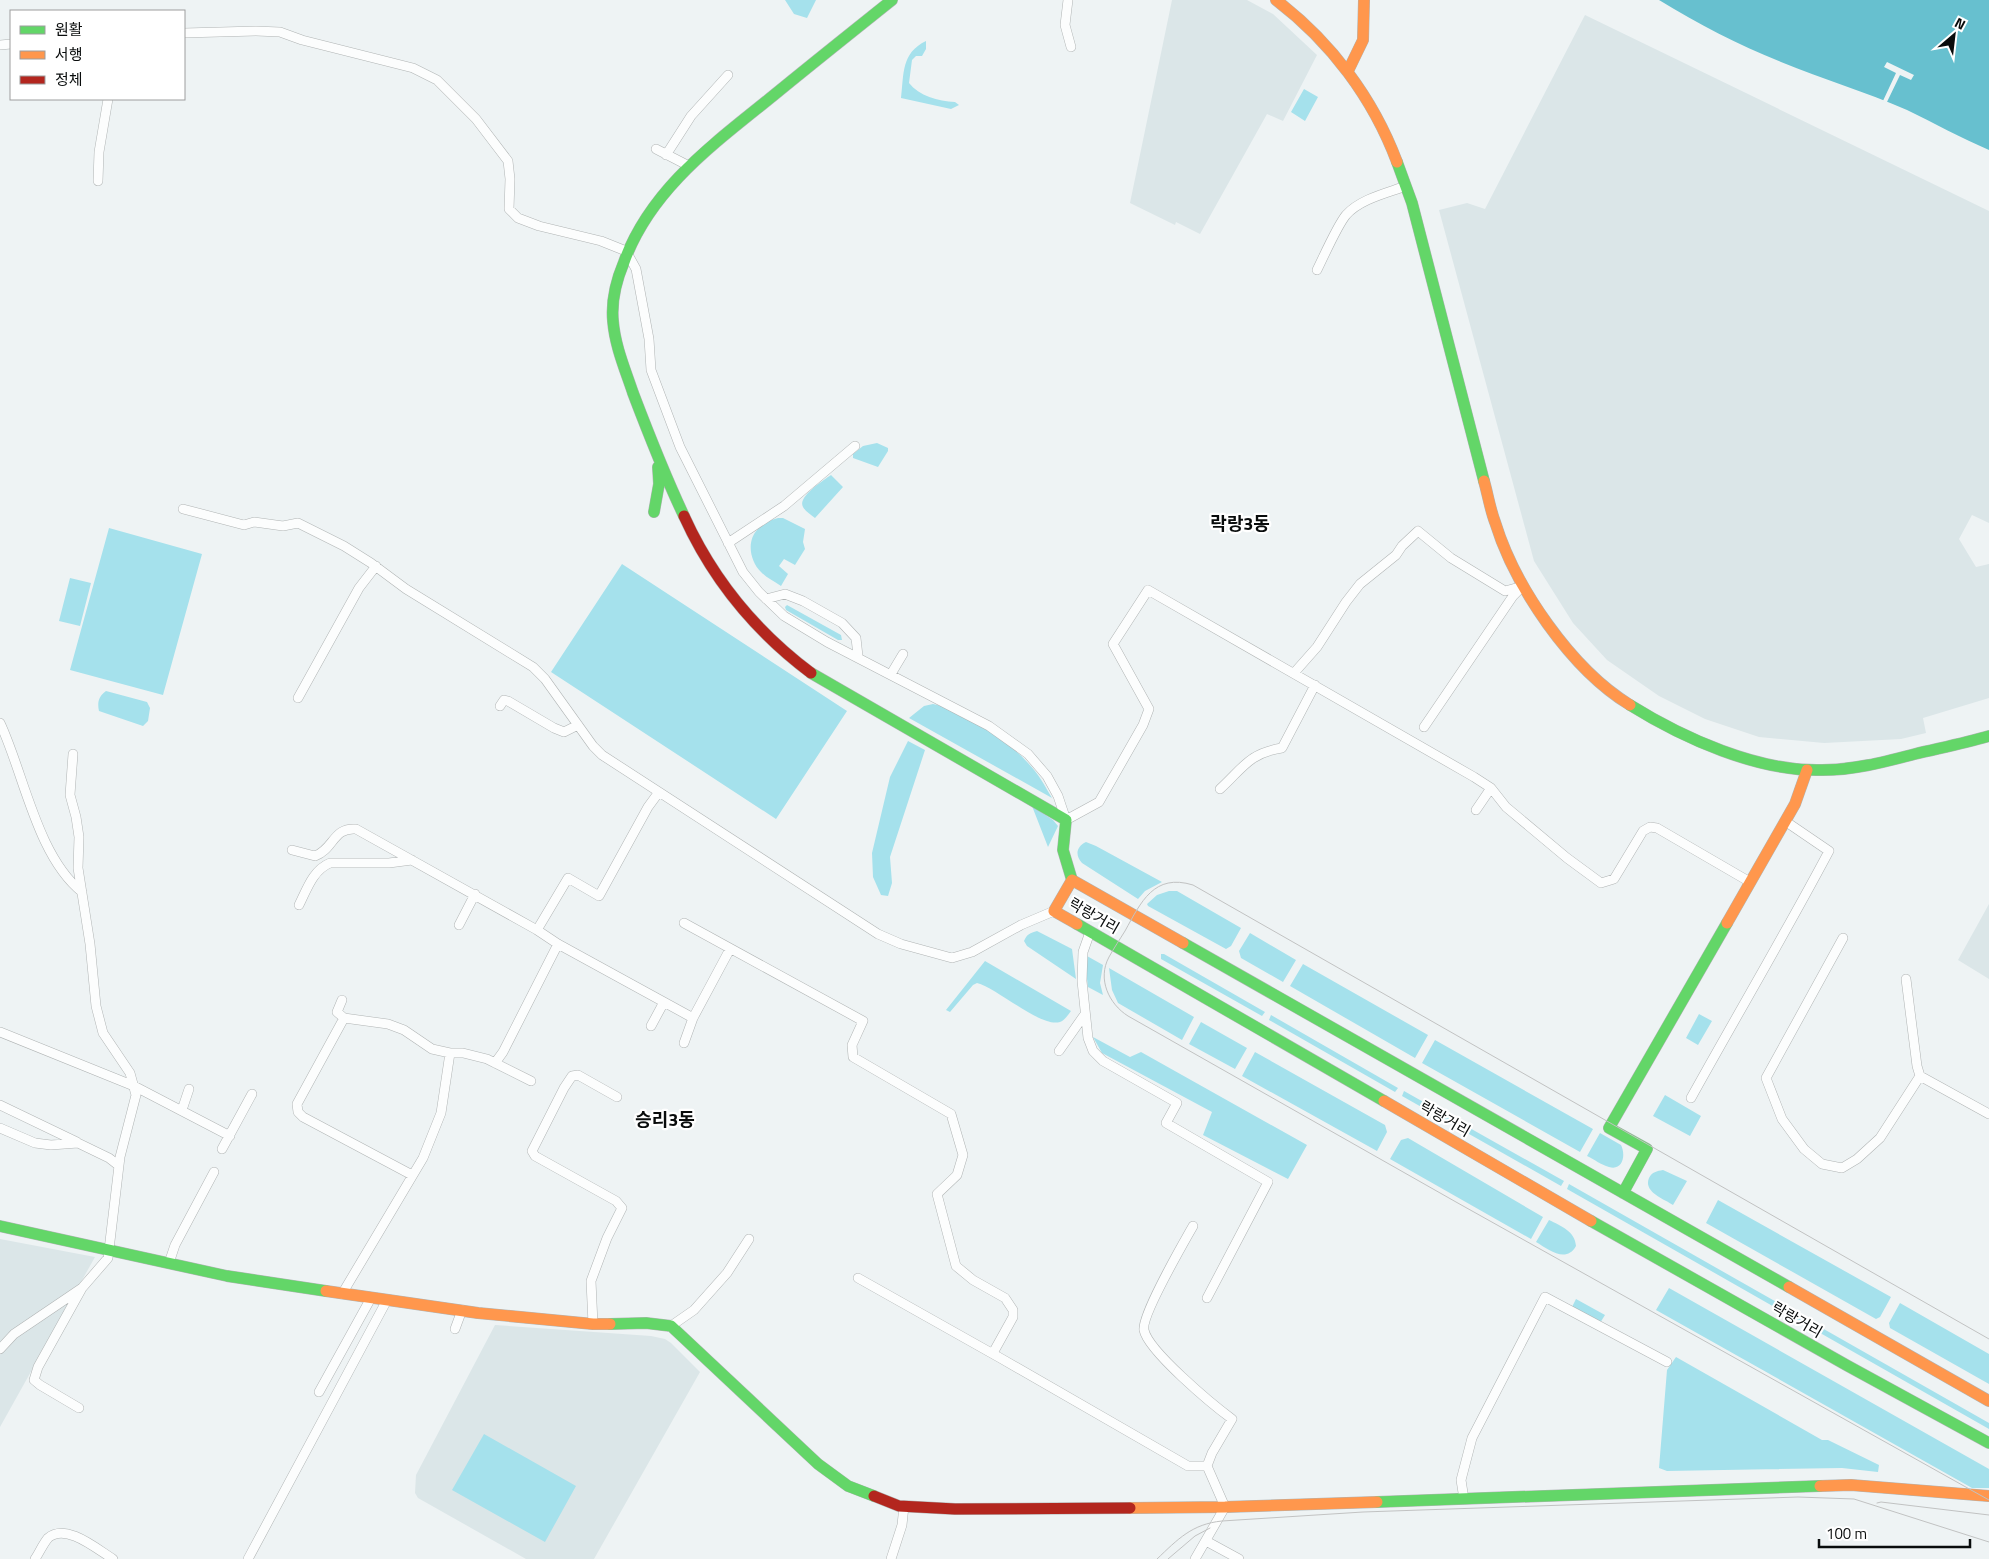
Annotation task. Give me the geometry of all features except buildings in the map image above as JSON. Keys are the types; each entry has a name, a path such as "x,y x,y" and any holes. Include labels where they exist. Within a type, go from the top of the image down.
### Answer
{"main road":[{"path":"654,512 659,484 658,469 633,391 616,349 613,321 614,292 626,251 647,212 664,190 689,166 892,0"},
{"path":"1276,0 1325,43 1348,71 1387,135 1412,202 1495,523 1507,555 1530,601 1563,646 1607,690 1635,710 1667,729 1726,753 1807,770 1859,768 1989,736"},
{"path":"1348,71 1363,40 1364,0"},
{"path":"652,447 697,545 727,592 754,624 793,660 817,678 1066,820 1063,850 1072,880"},
{"path":"1623,1193 1647,1149 1609,1128 1795,804 1807,770"},
{"name":"락랑거리","path":"1989,1401 1072,880 1054,911 1611,1232 1989,1443"},
{"path":"0,1226 227,1276 342,1294 462,1310 592,1324 671,1326 818,1464 848,1486 880,1500 904,1506 955,1509 1225,1507 1851,1485 1989,1496"}],"street":[{"path":"1068,0 1066,25 1071,47"},
{"path":"185,32 280,32 302,40 413,68 437,80 476,119 498,145 508,161 510,179 509,209 518,218 539,226 600,241 626,251 636,269 648,339 651,370 680,447 743,572 766,599 784,616 828,642 989,726 1028,754 1050,782 1058,796 1066,820 1099,802 1143,725 1148,709 1113,644 1148,590 1474,777 1491,788 1506,807 1567,858 1601,883 1614,880 1643,831 1650,827 1657,828 1750,882"},
{"path":"666,155 691,116 728,75"},
{"path":"98,182 99,152 108,100"},
{"path":"656,149 689,166"},
{"path":"1317,270 1346,215 1355,207 1369,200 1406,186"},
{"path":"728,543 784,506 855,446"},
{"path":"183,509 244,525 254,522 283,526 298,523 344,546 376,566 406,590 533,668 545,678 602,756 878,934 922,951 952,958 972,952 1022,925 1054,911"},
{"path":"1294,673 1317,647 1360,584 1396,555 1402,546 1418,531 1451,558 1504,591 1523,586"},
{"path":"298,698 359,588 376,566"},
{"path":"1424,727 1513,596 1523,586"},
{"path":"766,599 785,594 803,600 842,623 856,638 858,656"},
{"path":"891,674 903,654"},
{"path":"1220,789 1247,761 1256,755 1266,750 1282,748 1315,685"},
{"path":"500,706 504,700 508,701 564,732 578,725"},
{"path":"0,723 47,845 64,875 82,892"},
{"path":"73,754 70,796 76,816 79,837 78,868 90,944 96,1006 103,1033 130,1073 136,1095 118,1165 108,1258 82,1288 38,1367 32,1383 40,1385 79,1408"},
{"path":"1476,810 1491,788"},
{"path":"537,930 568,878 599,896 648,807 659,792"},
{"path":"1691,1098 1770,955 1798,911 1829,851 1785,821"},
{"path":"292,850 315,856 327,850 340,832 348,828 356,829 475,894 558,944 692,1018"},
{"path":"299,905 317,870 330,863 389,863 412,860"},
{"path":"459,925 475,894"},
{"path":"684,923 863,1021 852,1045 853,1058 951,1114 963,1155 956,1175 937,1194 956,1266 973,1280 1005,1298 1013,1310 1013,1317 993,1353"},
{"path":"1090,932 1083,952 1082,981 1088,1038 1093,1051 1103,1061 1177,1103 1166,1123 1268,1182 1207,1298"},
{"path":"1843,938 1766,1078 1782,1119 1804,1149 1822,1164 1842,1168 1857,1159 1880,1138 1920,1076"},
{"path":"495,1063 503,1052 558,944"},
{"path":"684,1043 692,1018 730,949"},
{"path":"1906,979 1916,1066 1920,1076 1989,1114"},
{"path":"342,1000 337,1012 344,1018 388,1024 404,1030 432,1048 450,1053 463,1053 495,1063 531,1081"},
{"path":"652,1026 664,1002"},
{"path":"1059,1052 1085,1014"},
{"path":"344,1018 297,1104 298,1112 303,1117 412,1175"},
{"path":"0,1032 134,1086 230,1136"},
{"path":"342,1294 422,1158 441,1112 450,1053"},
{"path":"592,1324 591,1280 607,1238 622,1208 616,1201 535,1156 532,1151 572,1076 578,1075 617,1097"},
{"path":"182,1110 189,1090"},
{"path":"222,1150 252,1094"},
{"path":"0,1105 78,1142 109,1158 118,1165"},
{"path":"0,1128 35,1143 51,1145 78,1142"},
{"path":"169,1263 175,1245 214,1172"},
{"path":"1193,1226 1157,1292 1145,1322 1144,1330 1155,1349 1204,1398 1232,1419 1212,1454 1208,1466 1225,1507 1195,1559"},
{"path":"671,1326 694,1310 714,1288 727,1273 749,1239"},
{"path":"858,1278 993,1353 1188,1466 1208,1466"},
{"path":"0,1349 14,1334 82,1288"},
{"path":"1464,1499 1461,1480 1472,1438 1545,1297 1667,1362"},
{"path":"319,1392 371,1298"},
{"path":"248,1559 387,1300"},
{"path":"455,1329 462,1310"},
{"path":"891,1559 902,1525 904,1506"},
{"path":"35,1559 49,1538 59,1533 74,1535 113,1559"},
{"path":"1206,1541 1240,1559"}],"shaded area":[{"path":"785,0 816,0 807,18 794,14"},
{"path":"1172,0 1247,0 1273,14 1317,55 1283,121 1267,114 1200,234 1176,222 1175,225 1130,203"},
{"path":"1659,0 1989,0 1989,150 1907,110 1750,49 1704,26"},
{"path":"1585,15 1989,211 1989,523 1972,515 1959,539 1976,567 1989,564 1989,698 1923,718 1926,733 1901,739 1824,743 1759,737 1705,719 1659,696 1607,660 1573,623 1534,561 1439,210 1467,203 1485,209"},
{"path":"926,41 926,49 922,56 916,56 912,60 909,83 923,94 936,99 955,102 959,105 951,109 901,98 905,65 908,58 918,46"},
{"path":"1304,89 1318,97 1305,121 1291,112"},
{"path":"877,443 888,448 878,467 853,458 853,454 863,446"},
{"path":"831,475 843,487 815,518 805,510 802,503 812,489"},
{"path":"783,518 805,529 803,542 805,549 795,565 784,559 779,566 788,574 781,586 761,572 754,562 751,551 752,539 758,529 765,523"},
{"path":"109,528 202,554 163,695 70,670"},
{"path":"622,564 847,711 776,819 551,672"},
{"path":"70,578 91,583 80,626 59,621"},
{"path":"787,605 841,635 842,640 838,640 786,610 785,607"},
{"path":"106,691 147,702 150,708 148,721 143,726 99,711 99,700"},
{"path":"933,704 958,712 997,735 1035,771 1052,798 909,718 924,706"},
{"path":"908,741 925,750 890,857 892,883 888,896 881,895 873,877 872,853 890,777"},
{"path":"1032,806 1053,820 1058,826 1048,847"},
{"path":"1086,842 1162,882 1145,891 1138,899 1082,863 1078,857 1078,849"},
{"path":"1169,891 1177,891 1241,928 1231,946 1226,949 1148,906 1147,904 1157,895"},
{"path":"1989,904 1989,979 1958,960"},
{"path":"1037,931 1072,949 1076,979 1027,946 1024,941 1026,937"},
{"path":"1250,933 1296,960 1283,982 1241,958 1239,951"},
{"path":"1161,954 1265,1012 1262,1016 1161,959"},
{"path":"1087,956 1103,965 1100,983 1103,995 1088,987 1085,963"},
{"path":"985,961 1071,1011 1062,1021 1052,1022 1031,1014 986,986 977,983 973,985 950,1012 946,1010"},
{"path":"1303,964 1428,1035 1415,1058 1290,986"},
{"path":"1109,968 1194,1017 1182,1040 1118,1003 1112,990"},
{"path":"1699,1014 1712,1021 1698,1045 1686,1038"},
{"path":"1271,1015 1398,1088 1395,1092 1269,1020"},
{"path":"1201,1022 1247,1048 1235,1069 1189,1044"},
{"path":"1093,1037 1130,1057 1141,1052 1307,1145 1288,1179 1203,1135 1212,1112 1102,1053"},
{"path":"1435,1040 1593,1129 1580,1152 1422,1063"},
{"path":"1255,1052 1385,1125 1387,1132 1377,1151 1242,1076"},
{"path":"1404,1091 1564,1181 1561,1186 1402,1096"},
{"path":"1665,1095 1701,1116 1690,1136 1653,1116"},
{"path":"1600,1133 1621,1145 1623,1157 1617,1167 1606,1166 1587,1156"},
{"path":"1408,1138 1543,1217 1531,1239 1390,1159 1401,1140"},
{"path":"1663,1170 1687,1181 1673,1205 1655,1194 1649,1187 1650,1176 1655,1172"},
{"path":"1569,1184 1989,1423 1989,1429 1567,1189"},
{"path":"1718,1200 1891,1297 1880,1317 1876,1319 1706,1223"},
{"path":"1549,1220 1567,1230 1573,1236 1576,1246 1572,1251 1567,1254 1557,1253 1536,1242"},
{"path":"0,1239 95,1257 0,1427"},
{"path":"1669,1288 1989,1469 1989,1488 1972,1488 1656,1310"},
{"path":"1576,1299 1605,1315 1600,1323 1572,1307"},
{"path":"1900,1303 1989,1354 1989,1384 1890,1328 1889,1323"},
{"path":"495,1325 651,1336 665,1339 700,1372 594,1559 526,1559 418,1498 415,1493 416,1475"},
{"path":"1676,1357 1822,1440 1828,1440 1879,1465 1878,1472 1842,1468 1667,1471 1659,1468 1667,1370"},
{"path":"484,1434 576,1486 545,1542 452,1490"}],"pier":[{"path":"1887,62 1914,75 1911,80 1900,75 1886,104 1882,103 1896,73 1884,67"}],"tram line":[{"path":"1989,1339 1193,885 1180,882 1168,883 1150,893 1137,910 1109,957 1104,974 1107,990 1115,1005 1128,1016 1989,1500"},
{"path":"1157,1559 1179,1539 1194,1529 1202,1525 1222,1521 1363,1512 1798,1497 1854,1499 1989,1542"},
{"path":"1877,1503 1989,1515"},
{"path":"1168,1559 1195,1536 1210,1528"}],"traffic: fast":[{"path":"684,516 639,409 616,339 613,321 613,298 616,283 624,262 636,236 651,211 687,169 729,131 892,0"},
{"path":"1397,162 1412,203 1484,481"},
{"path":"654,512 659,484 658,467"},
{"path":"811,673 1066,820 1063,850 1072,880"},
{"path":"1630,705 1673,729 1722,751 1772,765 1798,769 1834,770 1857,767 1989,736"},
{"path":"1623,1193 1647,1149 1609,1128 1727,923"},
{"path":"1077,924 1384,1101"},
{"path":"1183,943 1789,1287"},
{"path":"1591,1221 1989,1443"},
{"path":"0,1226 227,1276 326,1291"},
{"path":"610,1324 646,1323 671,1326 818,1464 848,1486 874,1496"},
{"path":"1377,1502 1820,1486"}],"traffic: slow":[{"path":"1276,0 1315,34 1348,73 1376,116 1397,162"},
{"path":"1348,71 1363,40 1364,0"},
{"path":"1484,481 1493,517 1504,547 1531,599 1548,624 1587,670 1630,705"},
{"path":"1727,923 1795,804 1807,770"},
{"path":"1077,924 1054,911 1072,880 1183,943"},
{"path":"1384,1101 1591,1221"},
{"path":"1789,1287 1989,1401"},
{"path":"326,1291 478,1313 610,1324"},
{"path":"1820,1486 1851,1485 1989,1496"},
{"path":"1130,1508 1377,1502"}],"traffic: jam":[{"path":"684,516 708,562 737,603 772,640 811,673"},
{"path":"874,1496 899,1506 955,1509 1130,1508"}],"district":[{"name":"락랑3동","path":"1240,524"},
{"name":"승리3동","path":"665,1120"}]}
